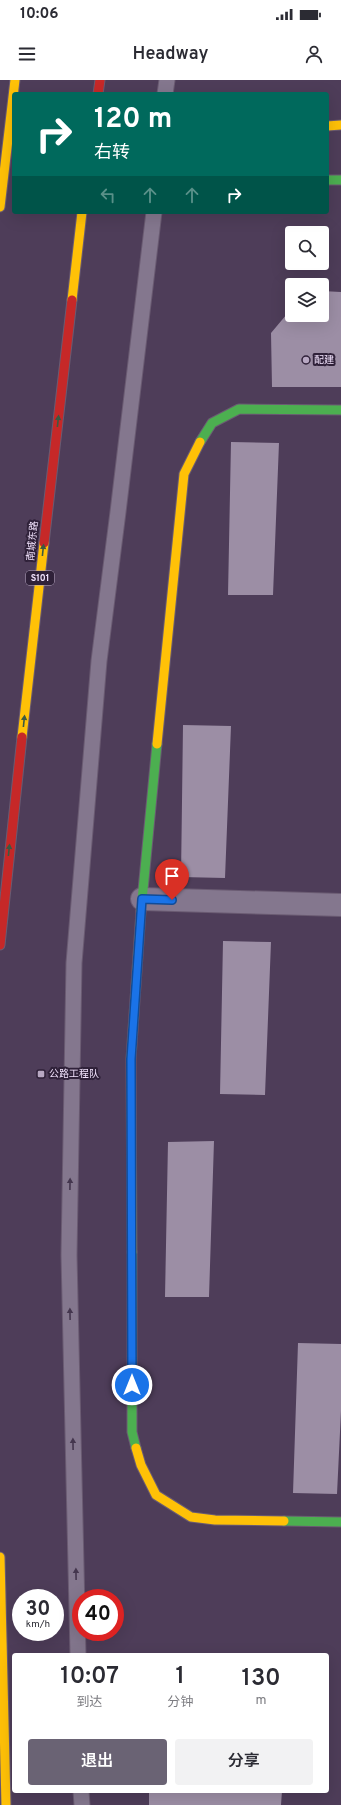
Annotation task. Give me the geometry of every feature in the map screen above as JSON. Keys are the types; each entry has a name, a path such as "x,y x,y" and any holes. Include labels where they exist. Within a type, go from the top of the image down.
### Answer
{"street":[{"path":"14,92 15,80"},
{"path":"98,92 100,80"},
{"path":"0,207 6,175 8,136 12,104"},
{"path":"329,126 341,125"},
{"path":"329,180 341,180"},
{"name":"南城东路","path":"0,944 4,897 82,214"},
{"path":"341,410 239,409 212,423 198,445 184,474 142,899 131,1059 132,1432 142,1465 156,1495 191,1517 215,1520 341,1522"},
{"path":"142,899 341,905"},
{"path":"0,1557 6,1805"}],"lane":[{"path":"165,92 167,80"},
{"path":"78,1653 69,1255 74,963 99,661 154,214"},
{"path":"82,1793 82,1805"}],"building":[{"name":"配建","path":"329,291 341,292 341,387 272,387 271,333 285,316 285,322 329,322"},
{"path":"231,442 279,443 273,595 228,595"},
{"path":"183,725 231,726 225,878 181,877"},
{"path":"223,941 271,942 265,1095 220,1094"},
{"path":"214,1141 209,1297 165,1297 168,1142"},
{"path":"298,1343 341,1344 341,1411 337,1494 293,1493"},
{"path":"149,1793 282,1793 281,1805 149,1805"}],"traffic: fast":[{"path":"329,180 341,180"},
{"path":"200,442 212,423 239,409 341,410"},
{"path":"141,911 157,744"},
{"path":"132,1252 132,1432 136,1448"},
{"path":"284,1521 341,1522"}],"traffic: slow":[{"path":"14,92 15,80"},
{"path":"0,207 12,105"},
{"path":"329,126 341,125"},
{"path":"72,300 82,214"},
{"path":"157,744 184,474 200,442"},
{"path":"22,737 44,543"},
{"path":"132,1252 131,1059 141,911"},
{"path":"136,1448 141,1465 156,1495 191,1517 215,1520 284,1521"},
{"path":"0,1557 6,1805"}],"traffic: jam":[{"path":"98,92 100,80"},
{"path":"44,543 72,300"},
{"path":"0,945 22,737"}],"place":[{"name":"配建","path":"306,360"},
{"name":"公路工程队","path":"41,1074"}],"route":[{"path":"132,1385 131,1059 142,899 172,900"}]}
